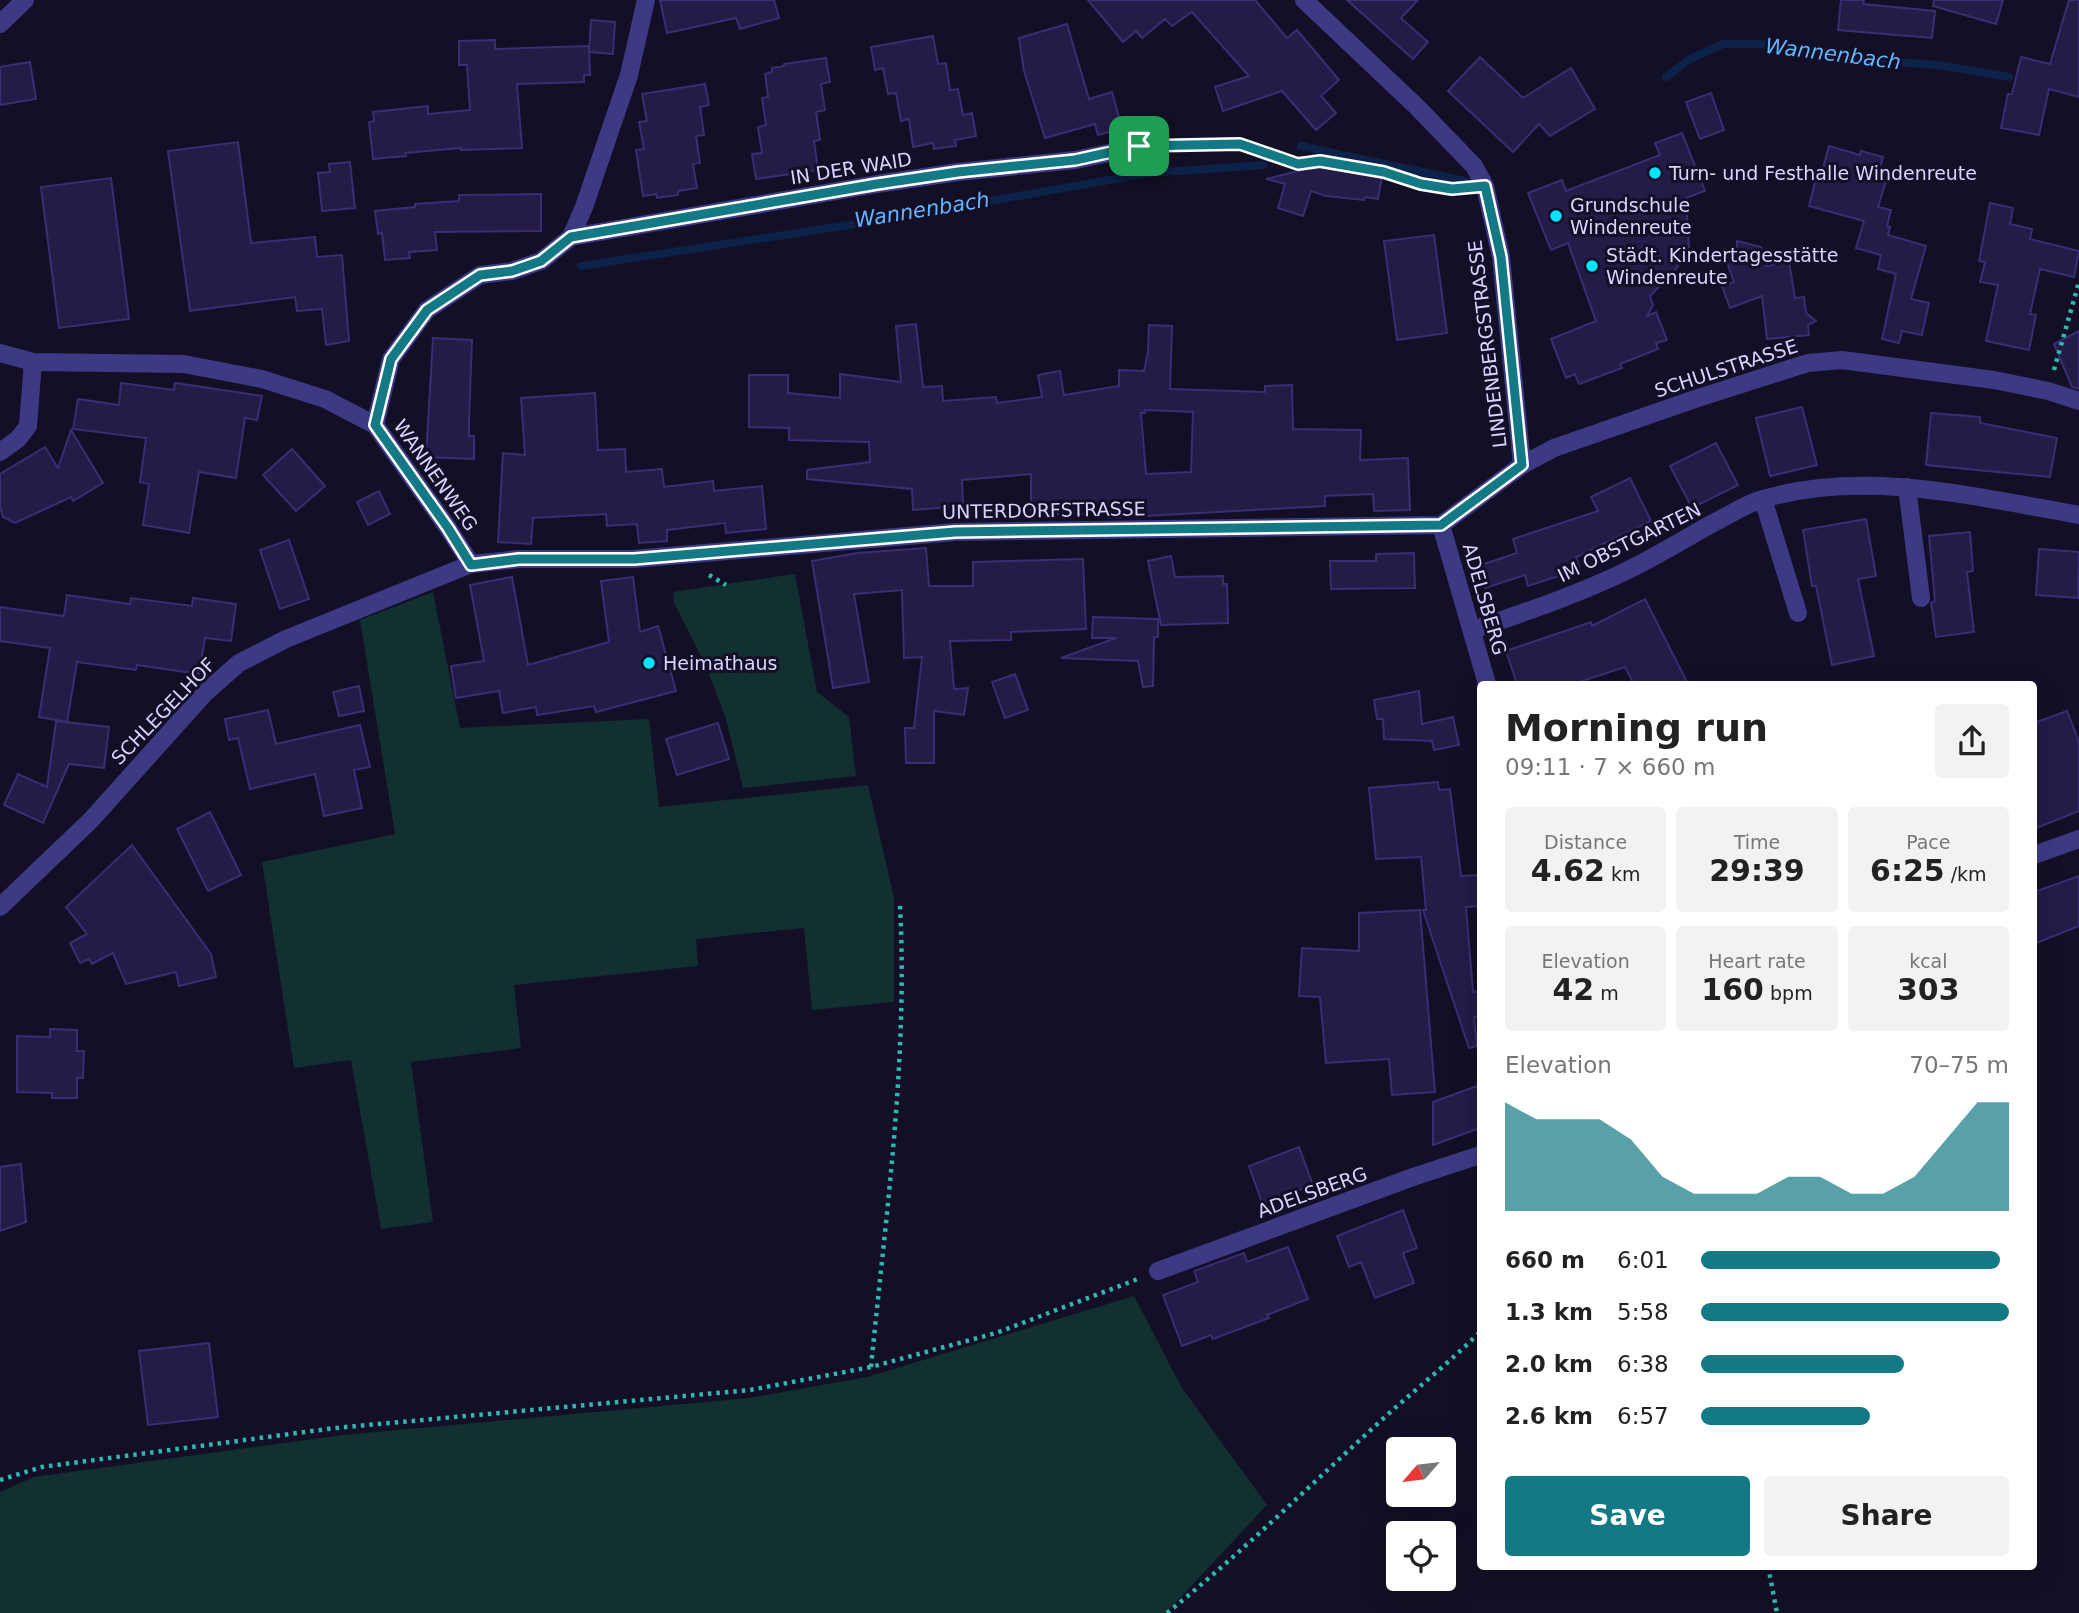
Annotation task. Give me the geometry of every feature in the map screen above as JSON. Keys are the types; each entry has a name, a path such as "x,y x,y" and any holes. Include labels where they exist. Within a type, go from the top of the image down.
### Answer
{"street":[{"path":"0,24 25,0"},
{"path":"375,425 391,359 427,310 480,275 512,271 541,261 571,237 584,207 629,75 646,0"},
{"name":"LINDENBERGSTRASSE","path":"1316,4 1474,166 1485,186 1501,257 1522,465"},
{"name":"IN DER WAID","path":"571,237 877,184 958,172 1075,160 1139,146"},
{"name":"WANNENWEG","path":"0,353 33,362 184,364 262,379 326,399 375,425 436,510 471,565"},
{"name":"SCHULSTRASSE","path":"1522,465 1554,448 1808,363 1842,360 1918,368 2048,391 2079,401"},
{"path":"0,452 18,439 28,426 33,362"},
{"path":"1441,525 1522,465"},
{"name":"IM OBSTGARTEN","path":"1473,630 1578,593 1763,499 1841,487 1907,487 2079,515"},
{"path":"1907,487 1921,598"},
{"path":"1763,499 1798,613"},
{"name":"UNTERDORFSTRASSE","path":"471,565 519,559 634,559 955,532 1441,525"},
{"name":"ADELSBERG","path":"1441,525 1486,681"},
{"name":"SCHLEGELHOF","path":"0,907 91,820 205,693 239,663 286,639 471,565"},
{"path":"2037,854 2079,839"},
{"name":"ADELSBERG","path":"1158,1271 1477,1156"}],"path":[{"path":"1139,146 1240,144 1298,164 1320,161 1384,172 1421,184 1452,189 1485,186"},
{"path":"2048,391 2079,282"},
{"path":"871,1367 898,1095 902,953 900,905"},
{"path":"0,1480 42,1467 335,1428 750,1390 871,1367 996,1333 1158,1271"},
{"path":"1167,1613 1477,1335"},
{"path":"1769,1570 1777,1613"}],"green space":[{"path":"795,574 817,692 849,717 856,776 743,788 726,719 706,666 674,603 673,592"},
{"path":"433,592 460,728 649,719 659,807 868,785 894,898 894,1002 812,1010 804,928 696,939 698,966 514,985 521,1048 411,1062 433,1222 381,1229 351,1060 294,1068 262,862 395,834 360,620"},
{"path":"1134,1296 1182,1388 1267,1505 1166,1613 0,1613 0,1492 34,1477 343,1435 749,1398 867,1377"}],"building":[{"path":"660,0 774,0 779,18 740,29 736,18 667,33"},
{"path":"1088,0 1255,0 1287,38 1297,30 1339,80 1321,96 1336,113 1316,130 1282,91 1223,111 1215,87 1249,76 1192,12 1172,26 1165,19 1142,38 1136,31 1123,42"},
{"path":"1347,0 1418,0 1401,18 1428,42 1413,59"},
{"path":"1841,0 1864,0 1863,4 1935,11 1932,38 1838,30"},
{"path":"1934,0 2003,0 1996,24 1933,6"},
{"path":"2069,0 2079,0 2079,97 2049,89 2039,135 2001,128 2008,94 2012,94 2021,57 2050,64"},
{"path":"591,20 615,22 613,54 589,52"},
{"path":"1067,24 1089,99 1112,92 1122,128 1098,135 1095,124 1045,138 1024,71 1019,38"},
{"path":"933,36 938,64 946,63 950,90 958,89 963,115 972,113 976,136 955,140 956,146 934,149 933,143 913,147 909,119 901,121 896,93 888,94 883,68 875,70 871,47"},
{"path":"495,40 495,49 589,46 590,75 584,75 584,82 517,84 522,148 461,148 373,159 369,122 374,121 373,112 428,106 428,114 470,110 467,65 459,65 459,41"},
{"path":"1480,57 1523,98 1571,68 1595,109 1550,136 1539,124 1513,152 1448,91"},
{"path":"826,58 830,82 821,84 825,110 816,112 820,140 814,141 818,170 756,179 752,154 762,153 758,127 766,125 762,98 768,97 765,74 784,64"},
{"path":"30,62 36,99 0,105 0,67"},
{"path":"705,84 709,105 700,107 704,135 696,136 700,163 693,164 697,188 678,191 678,195 657,198 656,194 643,196 636,150 644,149 639,122 647,121 642,94"},
{"path":"1711,93 1724,130 1700,139 1686,102"},
{"path":"1682,133 1705,191 1686,198 1689,249 1675,270 1650,296 1653,305 1647,316 1656,312 1667,340 1656,343 1658,349 1620,364 1622,368 1579,384 1575,374 1566,378 1551,339 1596,321 1568,243 1551,250 1528,193 1562,180 1566,191 1660,155 1655,143"},
{"path":"238,142 251,243 315,237 317,257 342,255 349,341 326,345 322,309 297,311 295,297 190,311 168,151"},
{"path":"1829,146 1860,155 1861,151 1883,157 1878,175 1887,178 1878,207 1891,210 1888,235 1926,246 1911,299 1929,303 1922,335 1902,331 1899,343 1882,339 1896,274 1878,269 1881,255 1856,248 1864,221 1809,206 1816,178 1820,179"},
{"path":"350,162 355,208 322,211 318,173 330,172 329,164"},
{"path":"1318,166 1382,176 1378,199 1326,196 1311,191 1303,216 1278,208 1285,184 1266,179"},
{"path":"111,178 129,319 59,328 41,187"},
{"path":"541,194 541,231 435,232 437,250 409,252 410,258 385,260 382,233 378,234 375,211 415,207 415,204 459,201 459,195"},
{"path":"1990,203 2013,208 2010,224 2032,229 2030,239 2079,251 2074,277 2040,269 2030,314 2036,315 2029,350 1986,341 1998,285 1980,282 1985,262 1979,261"},
{"path":"1434,235 1447,333 1397,340 1384,241"},
{"path":"1737,241 1761,247 1766,266 1789,262 1795,298 1804,297 1806,313 1816,321 1808,325 1809,335 1767,339 1762,296 1730,308 1722,286 1734,282 1724,254 1737,250"},
{"path":"916,324 923,387 942,386 943,401 996,397 997,403 1042,397 1038,375 1060,371 1064,395 1119,386 1119,370 1144,371 1149,325 1172,326 1170,389 1265,392 1265,386 1292,385 1293,429 1361,430 1360,460 1408,458 1410,510 1374,511 1373,494 1325,496 1325,506 1109,518 1108,514 1031,514 1031,474 962,480 963,506 913,510 912,489 807,479 807,470 870,462 869,442 789,440 789,428 749,427 749,375 788,375 788,393 840,398 840,374 901,382 896,326","holes":["1145,410 1193,412 1191,472 1146,474 1141,413 1145,413"]},
{"path":"2079,331 2079,389 2072,387 2054,344"},
{"path":"433,338 472,340 469,436 474,436 474,459 426,457"},
{"path":"121,383 174,390 175,383 262,396 257,420 245,418 236,478 199,472 189,533 143,525 149,484 140,482 146,438 73,429 78,399 119,405"},
{"path":"595,393 598,450 625,449 626,472 662,469 664,487 713,481 714,491 762,486 766,529 726,533 725,523 667,530 667,541 639,543 637,524 607,526 606,514 533,518 531,544 498,542 503,453 525,455 521,398"},
{"path":"1802,407 1817,465 1770,476 1756,418"},
{"path":"1931,413 1980,417 1980,423 2057,438 2050,477 1926,465"},
{"path":"71,430 103,483 73,501 71,497 15,523 3,517 0,506 0,474 45,447 58,468"},
{"path":"1716,443 1738,485 1692,508 1670,466"},
{"path":"292,449 325,486 296,511 263,475"},
{"path":"1630,478 1651,521 1576,557 1580,569 1528,586 1525,575 1485,588 1478,566 1517,553 1513,539 1598,511 1591,497"},
{"path":"379,491 390,514 368,525 357,502"},
{"path":"1866,519 1876,576 1858,579 1874,656 1832,665 1816,586 1812,586 1803,530"},
{"path":"1970,532 1973,571 1967,572 1974,632 1936,637 1931,603 1935,601 1929,536"},
{"path":"289,540 309,599 280,609 260,550"},
{"path":"926,548 929,586 973,586 973,562 1083,559 1086,629 1011,632 1011,640 950,641 954,689 968,688 964,715 934,711 934,763 906,763 905,728 914,728 922,657 904,658 902,590 854,594 869,682 833,688 812,561 857,553"},
{"path":"2039,549 2079,552 2078,598 2036,595"},
{"path":"1414,553 1415,588 1331,589 1330,561 1376,561 1376,554"},
{"path":"1171,556 1175,577 1223,576 1223,584 1227,584 1228,623 1161,625 1148,561"},
{"path":"512,577 528,665 609,642 601,581 633,577 640,632 658,626 676,691 596,712 594,706 537,715 536,707 503,713 499,691 456,698 451,666 484,661 470,585"},
{"path":"67,595 130,604 131,598 192,606 193,598 236,604 231,641 205,638 199,674 137,665 136,670 77,662 67,722 39,717 50,648 0,641 0,607 64,616"},
{"path":"1645,599 1686,681 1632,681 1625,667 1582,681 1516,681 1506,651 1591,622 1592,626"},
{"path":"1093,617 1158,619 1158,637 1154,637 1153,686 1143,687 1138,661 1061,658 1116,638 1092,638"},
{"path":"1015,674 1028,710 1005,718 992,682"},
{"path":"359,686 364,711 339,716 333,692"},
{"path":"1419,691 1422,724 1453,717 1459,745 1434,750 1432,741 1384,739 1383,719 1377,719 1374,700"},
{"path":"268,710 276,744 360,725 370,767 354,770 362,808 324,816 315,774 250,789 238,738 229,740 225,719"},
{"path":"2067,711 2079,742 2079,811 2037,828 2037,722"},
{"path":"56,721 109,727 104,768 69,764 43,823 4,805 18,774 47,787"},
{"path":"718,723 729,759 677,775 666,739"},
{"path":"1438,782 1439,790 1450,789 1461,876 1477,875 1477,906 1466,907 1473,992 1477,991 1477,1016 1474,1017 1477,1046 1469,1048 1423,910 1426,910 1421,857 1376,859 1369,788"},
{"path":"210,812 241,875 208,891 177,829"},
{"path":"132,845 211,954 216,977 179,986 176,972 126,984 113,953 92,964 89,959 80,963 70,943 87,934 66,907"},
{"path":"2079,876 2079,926 2037,943 2037,891"},
{"path":"1420,910 1435,1092 1392,1095 1389,1059 1326,1063 1320,997 1299,996 1302,948 1359,951 1359,913"},
{"path":"50,1029 77,1030 77,1051 84,1051 83,1078 77,1078 77,1098 52,1098 52,1093 17,1092 17,1036 50,1037"},
{"path":"1477,1086 1477,1129 1433,1145 1433,1102"},
{"path":"1299,1147 1313,1185 1262,1203 1249,1166"},
{"path":"21,1164 26,1222 0,1231 0,1167"},
{"path":"1403,1210 1417,1248 1403,1253 1414,1283 1375,1298 1361,1262 1349,1267 1337,1236"},
{"path":"1288,1247 1308,1299 1267,1315 1269,1318 1213,1339 1211,1335 1182,1346 1163,1295 1198,1282 1194,1271 1244,1253 1247,1262"},
{"path":"209,1343 218,1417 148,1425 139,1351"}],"waterway":[{"name":"Wannenbach","path":"1666,77 1690,59 1723,44 1762,44 1851,59 1938,65 2009,77"},
{"name":"Wannenbach","path":"1301,146 1465,181"},
{"name":"Wannenbach","path":"581,266 869,222 1150,173 1264,165"}],"place":[{"name":"Turn- und Festhalle Windenreute","path":"1655,173"},
{"name":"Grundschule Windenreute","path":"1556,216"},
{"name":"Städt. Kindertagesstätte Windenreute","path":"1592,266"},
{"name":"Heimathaus","path":"649,663"}],"route":[{"path":"1240,144 1298,164 1320,161 1384,172 1421,184 1452,189 1485,186 1501,257 1522,465 1441,525 955,532 634,559 519,559 471,565 375,425 391,359 427,310 480,275 512,271 541,261 571,237 877,184 958,172 1075,160 1139,146 1240,144"}]}
